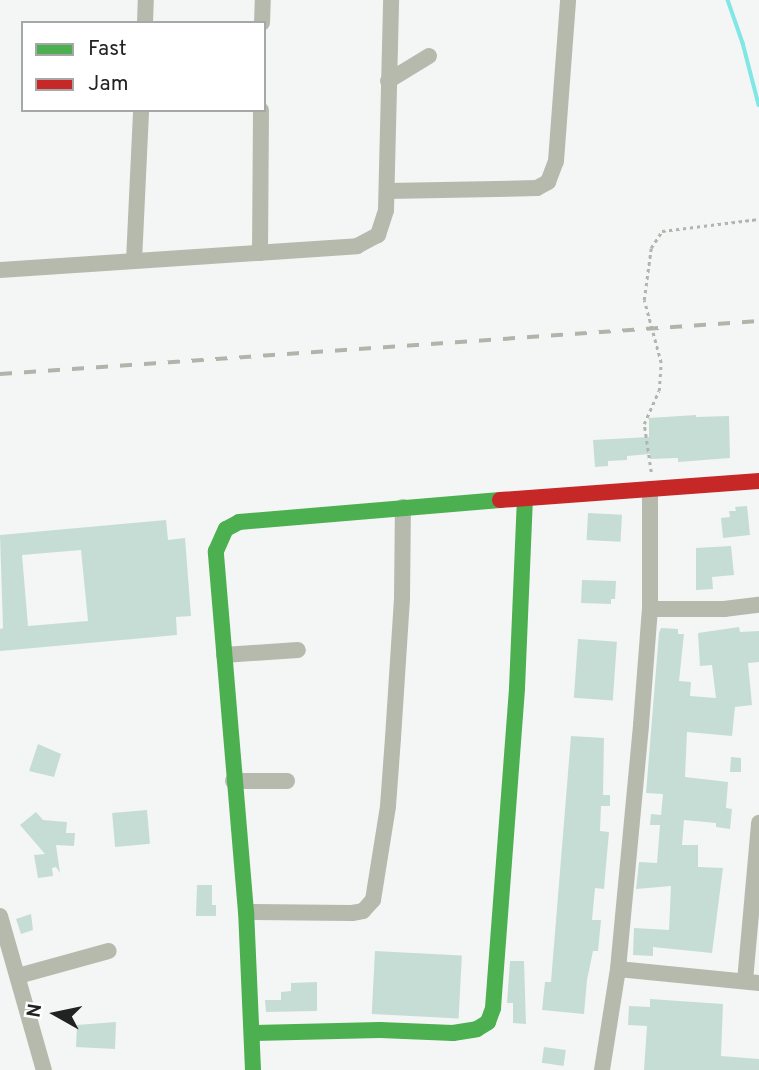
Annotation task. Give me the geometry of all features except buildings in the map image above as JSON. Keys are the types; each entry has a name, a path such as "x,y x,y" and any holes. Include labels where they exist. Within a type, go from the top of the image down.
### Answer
{"street":[{"path":"145,21 146,0"},
{"path":"262,0 262,21"},
{"path":"0,270 356,246 378,235 386,210 391,0"},
{"path":"387,191 537,188 548,182 556,162 568,0"},
{"path":"388,81 429,56"},
{"path":"134,261 141,112"},
{"path":"260,253 261,112"},
{"path":"253,1070 246,912 233,781 216,551 226,529 239,522 402,507 759,481"},
{"path":"602,1070 618,968 650,609 650,489"},
{"path":"252,1033 380,1030 453,1033 477,1029 488,1022 493,1007 517,688 525,500"},
{"path":"246,912 352,913 362,911 373,900 391,765 402,597 402,507"},
{"path":"650,609 724,609 759,605"},
{"path":"224,655 298,650"},
{"path":"233,781 287,781"},
{"path":"618,968 752,982 759,822"},
{"path":"1,920 44,1070"},
{"path":"18,976 109,951"}],"path":[{"path":"650,489 652,468 644,424 659,391 661,363 644,300 651,248 662,231 759,219"}],"waterway":[{"path":"728,0 743,43 759,105"}],"railway":[{"path":"0,374 759,321"}],"traffic: fast":[{"path":"253,1070 246,912 216,551 226,529 239,522 500,500"},
{"path":"252,1033 380,1030 453,1033 477,1029 488,1022 493,1008 517,688 525,500"}],"traffic: jam":[{"path":"500,500 759,481"}]}
